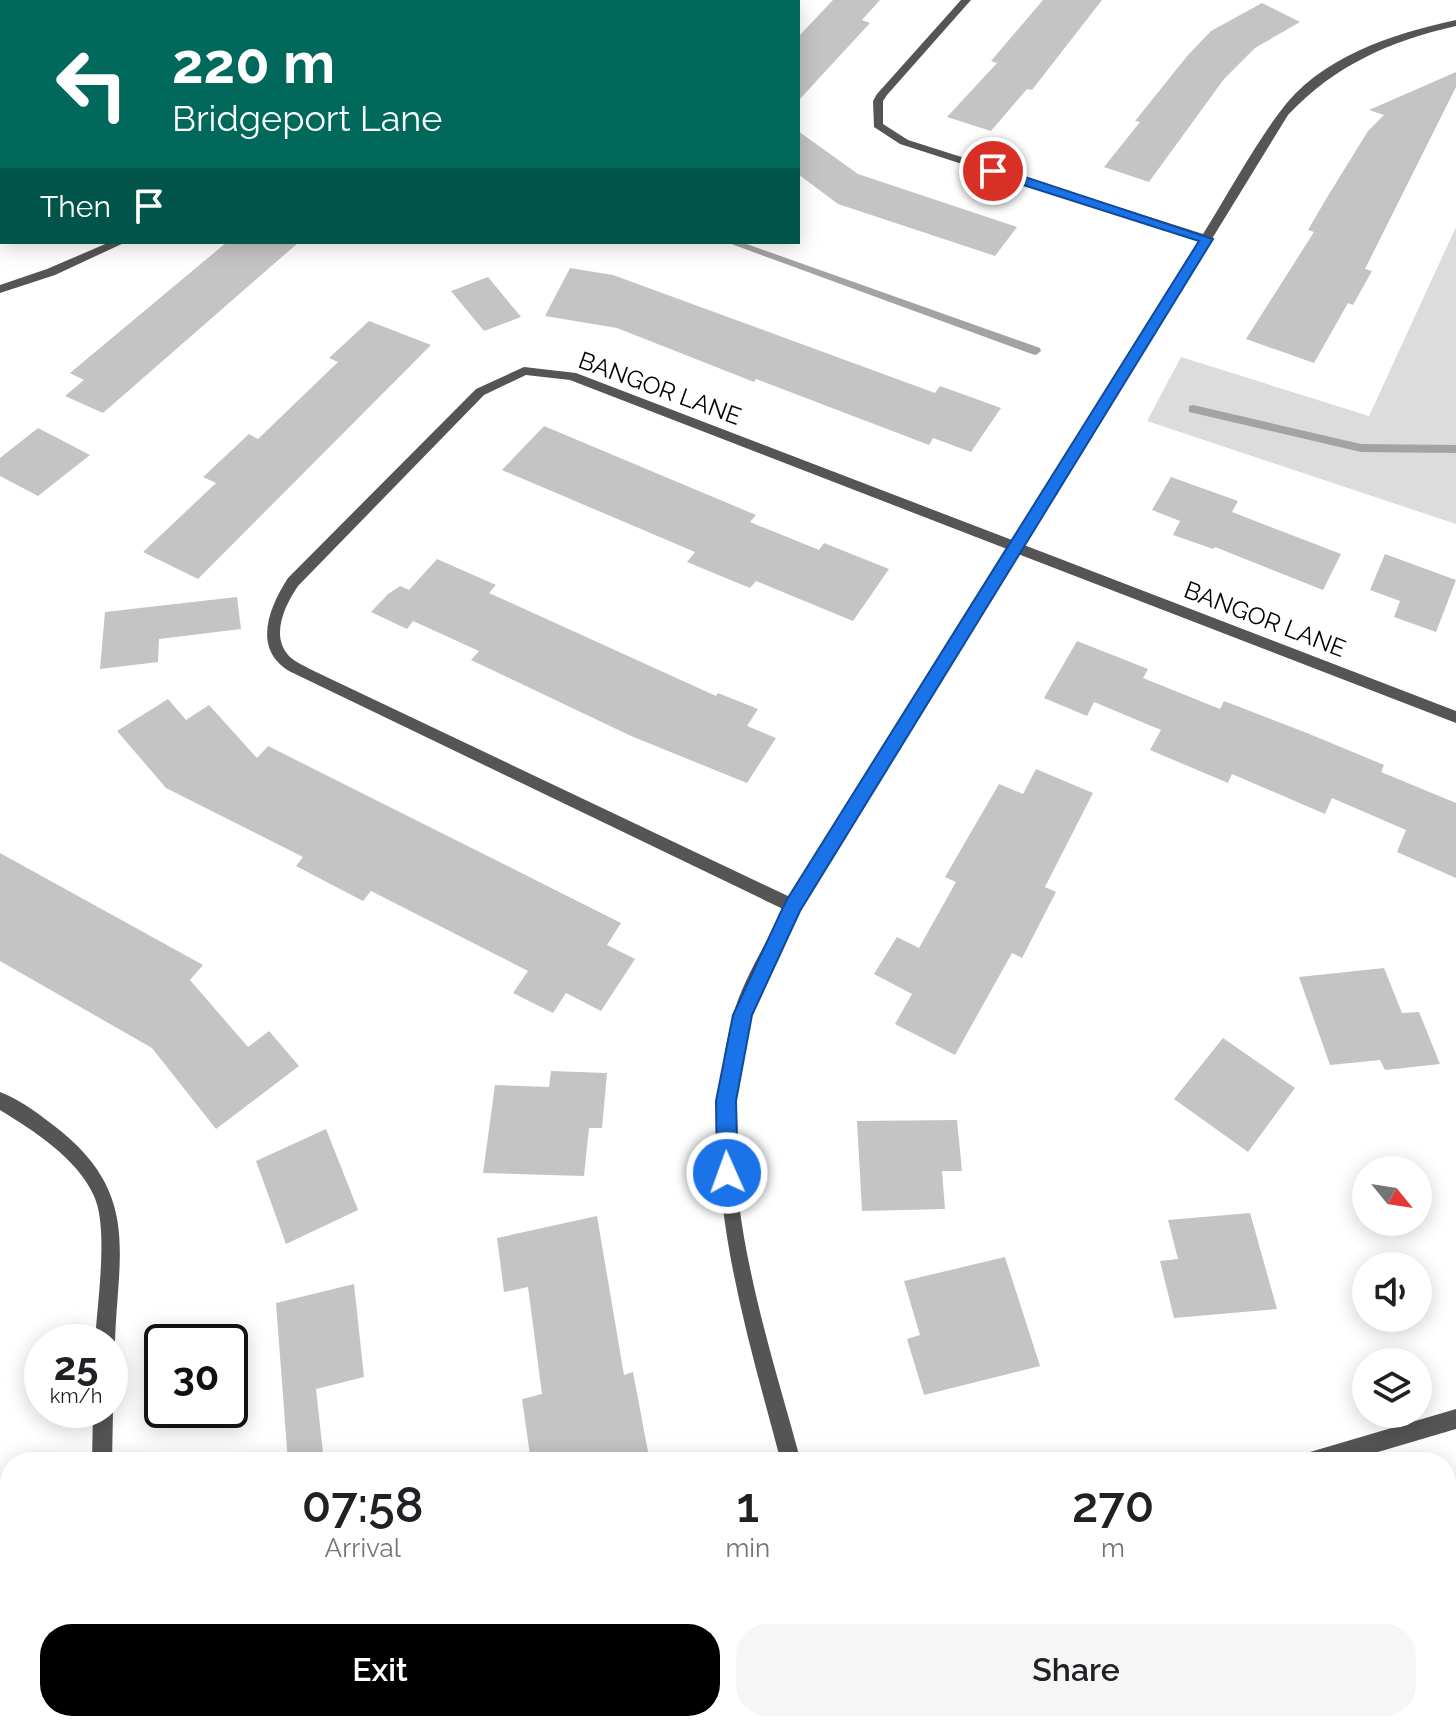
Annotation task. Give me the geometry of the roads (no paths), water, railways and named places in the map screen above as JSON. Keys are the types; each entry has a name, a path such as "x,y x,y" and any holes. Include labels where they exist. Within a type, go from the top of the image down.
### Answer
{"street":[{"path":"966,0 882,94 878,101 878,125 904,142 1207,239"},
{"path":"788,1452 752,1312 729,1195 725,1151 726,1101 742,1015 793,906 1284,113 1319,78 1369,48 1456,23"},
{"path":"0,289 51,272 115,244"},
{"name":"BANGOR LANE","path":"793,906 283,660 272,638 285,595 293,582 480,392 524,371 572,376 1456,717"},
{"path":"0,1100 35,1121 89,1170 108,1210 105,1324"},
{"path":"1344,1452 1456,1419"},
{"path":"102,1452 103,1428"}],"waterway":[{"path":"737,244 1036,351"},
{"path":"1193,409 1361,448 1456,449"}]}
